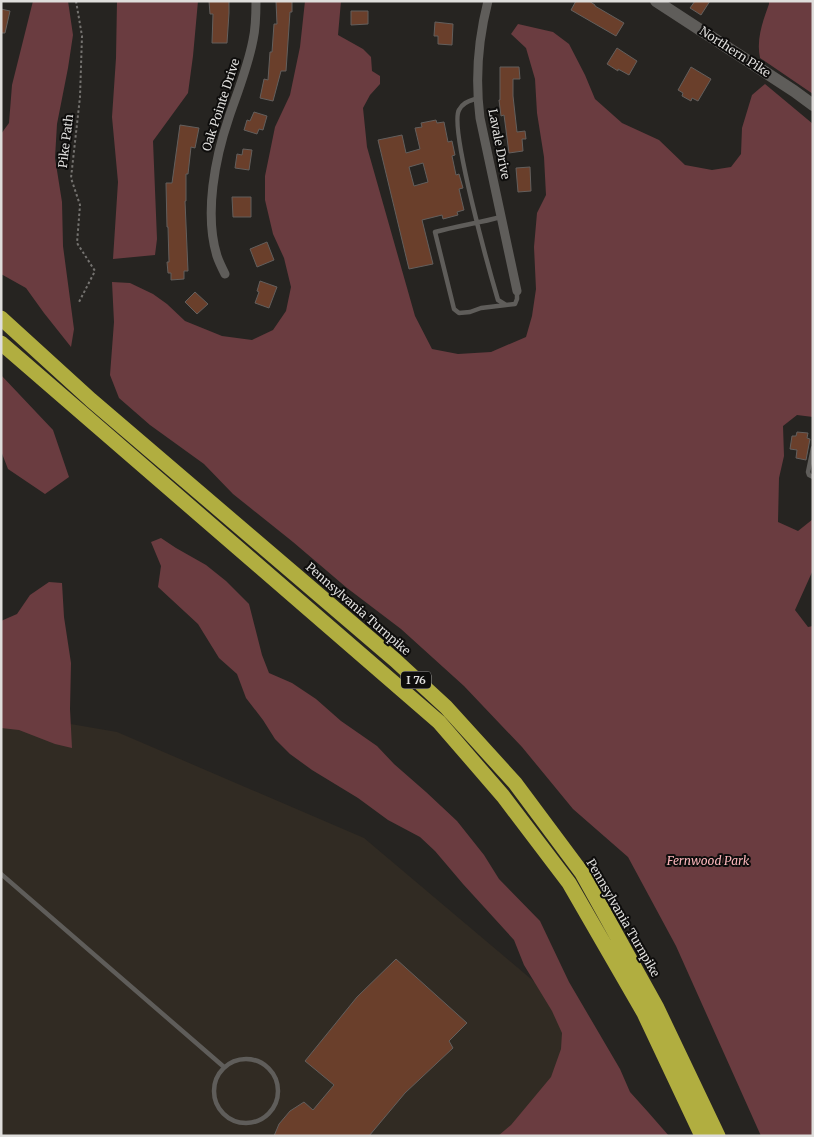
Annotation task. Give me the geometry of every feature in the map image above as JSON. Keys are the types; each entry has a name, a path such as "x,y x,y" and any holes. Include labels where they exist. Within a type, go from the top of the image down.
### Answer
{"highway":[{"name":"Pennsylvania Turnpike","path":"1,318 91,400 395,660 446,707 515,783 582,873 657,1008 718,1136"},
{"name":"I 76","path":"1,343 439,722 504,796 569,883 644,1013 702,1136"}],"main road":[{"name":"Northern Pike","path":"656,1 778,80 813,105"}],"street":[{"name":"Oak Pointe Drive","path":"225,274 214,245 212,222 216,160 254,39 256,1"},
{"name":"Lavale Drive","path":"488,1 480,41 478,98 480,118 516,291"}],"lane":[{"path":"478,98 466,102 458,110 457,126 486,260 498,300 506,305"},
{"path":"501,217 478,224 466,224 436,232 454,309 459,313 515,304 517,299 516,291"},
{"path":"813,448 808,472 813,477"},
{"path":"1,874 224,1067"},
{"path":"244,1059 263,1063 271,1070 277,1080 278,1091 276,1102 270,1112 252,1122 241,1122 230,1118 222,1111 216,1102 214,1087 224,1067 234,1061 244,1059"}],"path":[{"name":"Pike Path","path":"76,1 82,36 80,97 71,178 80,205 77,243 95,271 79,302"}],"shaded area":[{"path":"1,712 117,732 364,838 602,1039 509,1136 1,1136"}],"green space":[{"path":"33,1 68,1 73,35 57,124 55,158 62,202 63,246 74,329 71,347 26,288 1,274 1,134 9,123 12,85"},
{"path":"117,1 198,1 188,93 153,141 157,239 155,255 113,259 118,182 112,117"},
{"name":"Fernwood Park","path":"305,1 341,1 338,35 363,49 371,57 372,71 380,76 380,84 370,95 363,108 367,147 415,316 432,349 458,354 491,352 526,337 532,316 536,289 534,247 537,213 546,195 544,157 537,113 535,79 526,48 511,34 518,24 553,32 569,44 595,99 622,123 659,140 685,165 712,170 731,167 741,154 742,128 752,95 765,84 813,124 813,417 797,415 783,426 784,456 779,478 778,522 798,531 813,519 813,570 795,610 808,627 813,626 813,1136 761,1136 676,946 628,857 573,809 522,747 464,686 401,629 347,588 233,494 204,464 150,425 119,398 110,375 114,322 112,282 130,283 153,294 185,321 222,336 252,340 273,330 286,311 291,287 284,258 273,234 265,200 265,176 275,127 290,95 300,47"},
{"path":"769,1 813,1 813,94 760,58 759,44 762,24"},
{"path":"1,375 53,430 69,477 45,494 8,469 1,451"},
{"path":"161,538 206,565 226,581 249,604 262,655 269,673 292,683 316,699 341,721 377,746 394,764 457,821 484,855 499,879 540,921 569,982 620,1069 630,1092 669,1136 498,1136 511,1125 551,1077 561,1049 562,1033 552,1011 524,965 514,940 435,851 420,837 388,820 358,798 312,770 290,754 275,739 246,698 237,674 219,658 198,624 158,587 161,566 151,542"},
{"path":"49,582 62,583 64,617 71,663 70,709 72,748 55,744 19,730 1,728 1,621 17,614 30,595"}],"building":[{"path":"209,1 229,1 227,43 212,43 213,14 210,14"},
{"path":"276,1 292,1 292,12 290,12 286,71 281,71 273,101 260,98 264,79 268,80 274,24 277,24"},
{"path":"576,1 589,1 624,23 616,36 571,10"},
{"path":"695,1 710,1 701,15 690,8"},
{"path":"1,9 10,11 5,33 1,33"},
{"path":"351,11 368,11 368,24 351,25"},
{"path":"435,22 453,24 452,45 438,44 438,36 434,36"},
{"path":"617,48 637,61 629,75 607,64"},
{"path":"500,67 519,67 520,79 513,79 513,96 517,132 525,131 526,139 522,139 523,151 509,153 504,115 501,116 499,100"},
{"path":"691,67 711,79 698,101 692,98 691,101 682,96 683,93 678,90"},
{"path":"254,112 267,116 263,130 259,129 257,134 244,130 247,120 250,121"},
{"path":"436,120 437,123 444,122 448,142 452,141 455,155 452,156 456,175 459,174 463,188 459,189 464,210 457,212 458,215 443,219 442,215 422,220 433,264 409,269 378,140 402,135 406,153 420,149 415,128 422,127 421,123","holes":["423,163 428,182 414,186 409,167"]},
{"path":"180,125 199,128 195,148 191,147 188,174 186,174 185,201 188,271 184,271 184,279 171,280 171,273 168,273 167,262 169,262 166,183 172,183"},
{"path":"243,149 252,150 249,170 235,168 237,154 242,155"},
{"path":"530,167 531,191 518,192 516,168"},
{"path":"232,197 251,197 251,217 233,217"},
{"path":"267,242 274,260 257,267 250,249"},
{"path":"260,281 277,287 269,308 255,303"},
{"path":"195,292 208,304 197,314 185,302"},
{"path":"797,432 808,433 807,438 810,439 806,460 796,458 797,450 790,449 792,436 796,436"},
{"path":"396,959 467,1023 449,1041 453,1048 405,1093 369,1136 274,1136 279,1124 290,1111 304,1102 313,1110 334,1085 305,1061 357,997"}]}
